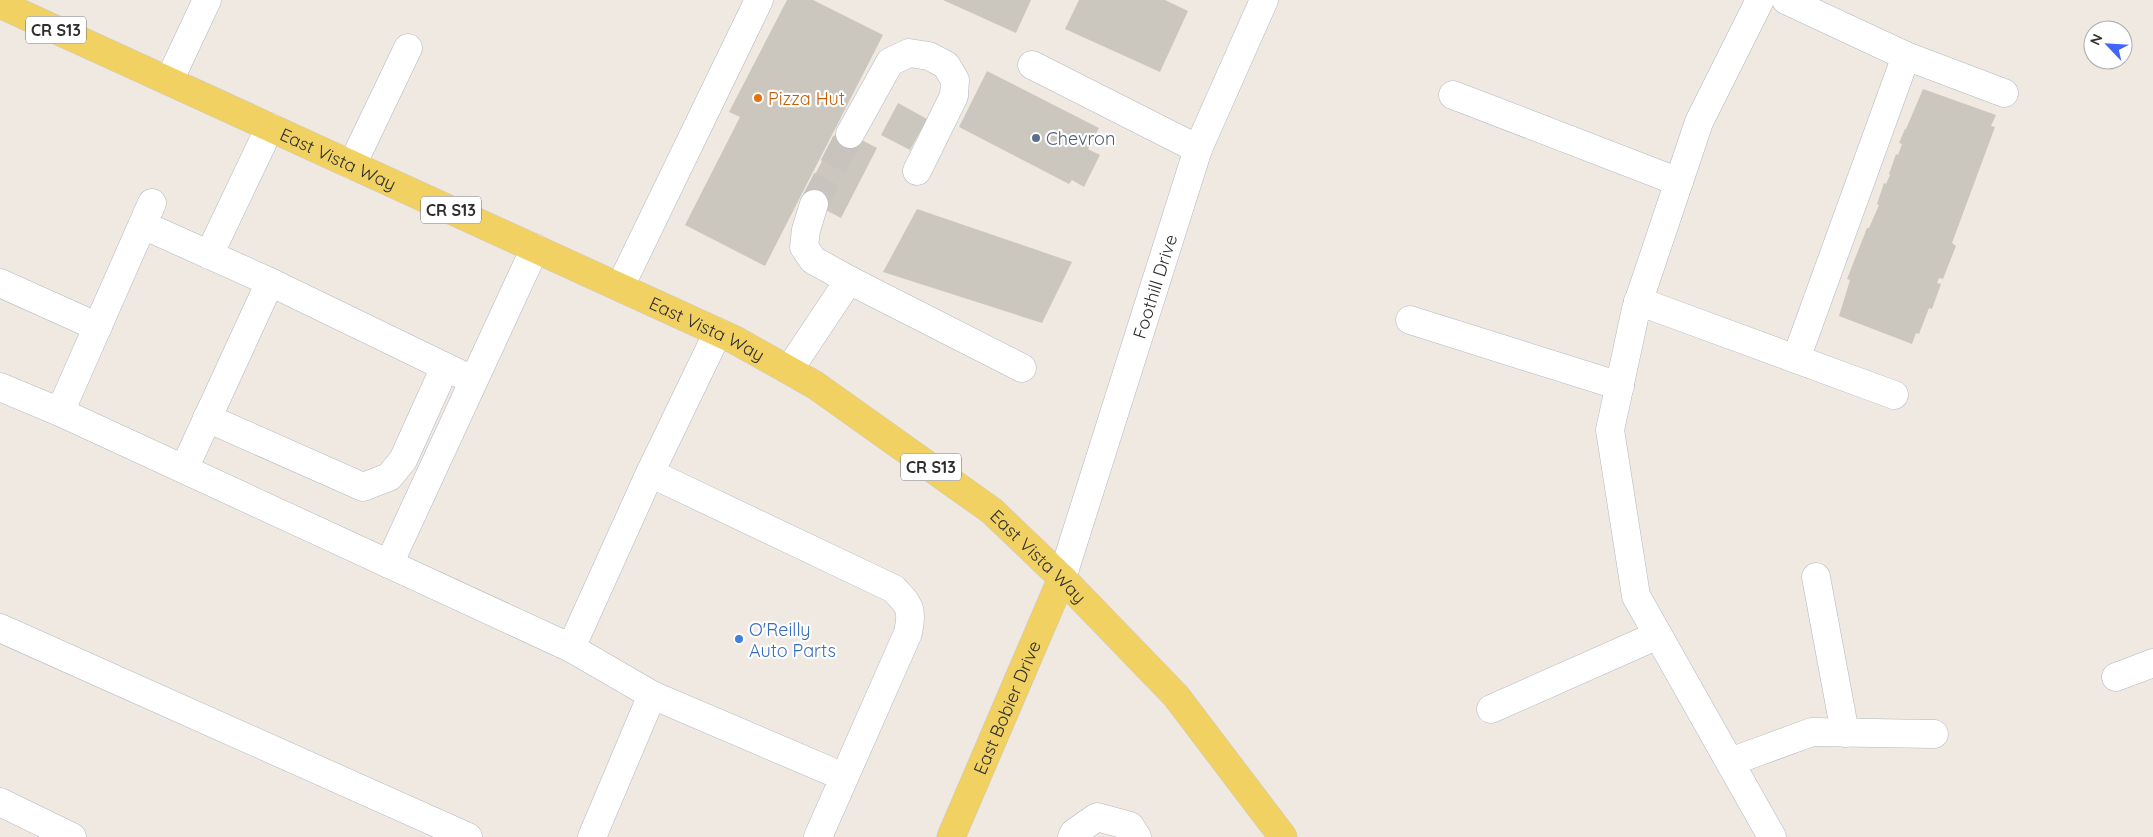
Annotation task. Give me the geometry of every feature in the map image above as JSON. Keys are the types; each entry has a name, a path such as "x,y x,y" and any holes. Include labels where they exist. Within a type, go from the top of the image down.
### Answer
{"main road":[{"name":"East Vista Way","path":"0,4 718,332 815,385 992,510 1062,578 1176,696 1283,837"},
{"name":"East Bobier Drive","path":"951,837 1062,578"}],"street":[{"path":"169,81 207,0"},
{"path":"620,287 759,0"},
{"name":"Foothill Drive","path":"1062,578 1198,149 1264,0"},
{"path":"1760,0 1699,122 1638,301 1610,430 1636,596 1772,837"},
{"path":"1786,0 1906,56 2004,93"},
{"path":"352,165 408,48"},
{"path":"850,134 890,62 909,53 929,56 946,65 955,80 954,96 918,171"},
{"path":"1796,359 1906,56"},
{"path":"1032,65 1198,149"},
{"path":"1454,95 1679,182"},
{"path":"210,255 270,128"},
{"path":"814,204 806,230 804,247 812,260 1022,368"},
{"path":"60,412 148,214 210,255 474,381"},
{"path":"389,564 535,248"},
{"path":"789,370 849,280"},
{"path":"184,469 270,282"},
{"path":"0,283 98,327"},
{"path":"1638,301 1894,395"},
{"path":"1410,320 1620,386"},
{"path":"571,648 650,473 718,332"},
{"path":"207,418 363,487 389,477 403,460 445,367"},
{"path":"0,387 60,412 571,648 652,695 844,777"},
{"path":"650,473 894,589 906,602 912,616 908,633 818,837"},
{"path":"1816,577 1845,733"},
{"path":"0,628 468,837"},
{"path":"1491,709 1658,635"},
{"path":"2116,677 2153,663"},
{"path":"592,837 652,695"},
{"path":"1730,762 1812,732 1934,734"},
{"path":"0,802 72,837"},
{"path":"1072,837 1074,833 1097,817 1130,826 1137,837"}],"building":[{"path":"787,0 813,0 883,35 765,266 685,225 740,117 729,112"},
{"path":"943,0 1031,0 1016,33"},
{"path":"1079,0 1165,0 1188,11 1160,72 1065,29"},
{"name":"Chevron","path":"987,71 1099,128 1088,149 1100,155 1084,187 1072,180 1069,184 959,127"},
{"path":"1923,89 1996,115 1991,126 1995,127 1952,243 1956,246 1943,279 1939,278 1937,283 1941,284 1932,309 1929,308 1919,334 1916,333 1912,344 1839,316 1850,280 1847,279 1867,228 1869,228 1879,205 1877,204 1884,183 1886,184 1896,154 1898,155 1902,144 1899,143"},
{"path":"898,103 927,119 910,150 881,135"},
{"path":"839,128 877,148 841,218 803,198"},
{"path":"917,209 1072,262 1042,323 883,272"}],"tunnel":[{"path":"814,204 850,134"}],"place":[{"name":"Pizza Hut","path":"758,98"},
{"name":"Chevron","path":"1036,138"},
{"name":"O'Reilly Auto Parts","path":"739,639"}]}
